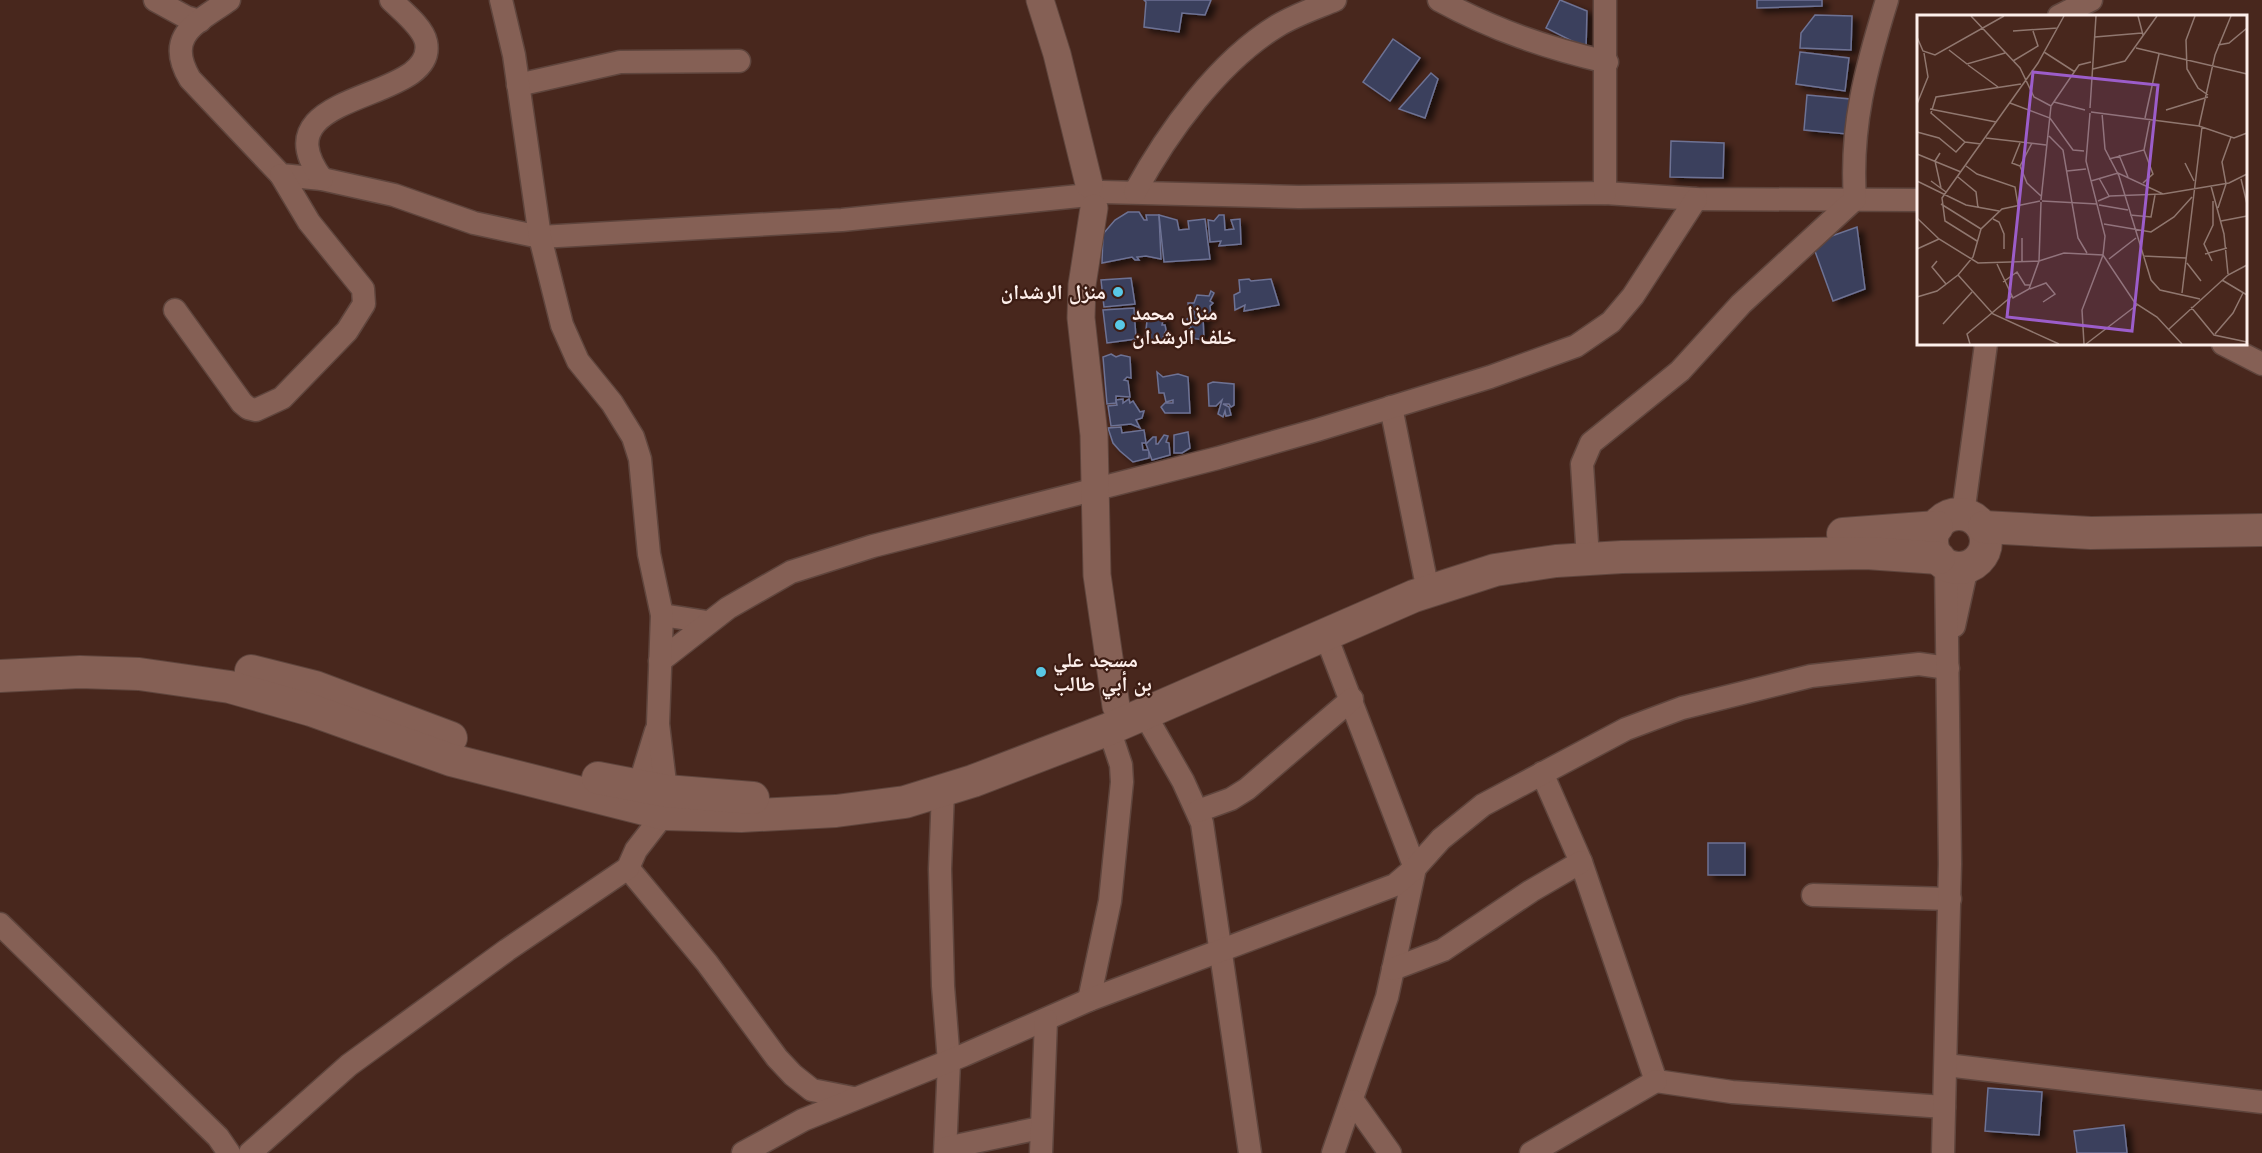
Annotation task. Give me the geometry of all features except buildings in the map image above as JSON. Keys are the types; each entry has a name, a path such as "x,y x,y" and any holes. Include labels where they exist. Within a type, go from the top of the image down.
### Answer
{"main road":[{"path":"0,676 80,672 140,674 230,687 311,710 451,760 741,816 836,811 892,804 943,792 1123,716 1326,636 1434,588 1520,565 1584,559 1894,553 1960,544 2091,533 2262,530"},
{"path":"0,659 52,654 106,654 222,664 315,687 448,738 563,770 651,800 776,799 900,788 953,774 1123,716 1425,576 1489,556 1587,543 1762,539 2262,548"}],"street":[{"path":"155,0 186,17 200,21"},
{"path":"175,310 242,403 256,410 282,398 355,322 364,304 363,289 309,222 281,175 190,79 183,66 179,52 182,39 200,21 229,0"},
{"path":"322,179 309,162 307,152 307,140 315,125 331,111 401,79 422,64 426,57 426,40 422,32 391,0"},
{"path":"250,1153 349,1065 632,859 651,800 658,724 662,615 650,554 640,459 633,437 612,403 578,361 570,345 554,297 540,237 518,85 501,0"},
{"path":"1040,0 1057,54 1091,195 1081,318 1094,427 1097,575 1123,716 1122,782 1110,901 1089,1000"},
{"path":"1135,192 1156,154 1178,123 1195,101 1240,55 1276,27 1335,0"},
{"path":"1440,0 1513,36 1551,49 1607,62"},
{"path":"1605,0 1607,62 1605,193"},
{"path":"1587,543 1582,464 1591,443 1680,371 1741,304 1855,199 1854,134 1868,60 1887,0"},
{"path":"2061,15 2091,0"},
{"path":"518,85 620,62 739,61"},
{"path":"281,175 322,179 394,195 496,229 540,237 663,228 762,226 1135,192 1299,197 1605,193 1696,199 1917,200"},
{"path":"660,661 707,622 766,584 791,572 873,546 1218,459 1490,377 1591,338 1611,322 1633,296 1696,199"},
{"path":"1943,1153 1950,899 1947,659 1986,345"},
{"path":"2225,345 2262,364"},
{"path":"1390,407 1425,576"},
{"path":"662,615 707,622"},
{"path":"1326,636 1416,868 1387,997 1353,1101 1333,1153"},
{"path":"743,1153 802,1120 948,1062 1089,1000 1395,885 1416,868 1441,839 1483,805 1626,729 1712,700 1782,682 1841,671 1919,664 1947,659"},
{"path":"1198,811 1231,799 1247,789 1352,699"},
{"path":"1123,716 1198,811 1206,844 1250,1153"},
{"path":"1542,773 1581,862 1656,1081"},
{"path":"943,792 940,869 943,986 948,1062 946,1151 1040,1128"},
{"path":"632,859 777,1058 806,1087 819,1093 856,1098"},
{"path":"1393,969 1443,950 1531,891 1581,862"},
{"path":"1813,895 1950,899"},
{"path":"0,924 218,1137 229,1153"},
{"path":"1041,1153 1040,1128 1046,1020"},
{"path":"1946,1065 2262,1102"},
{"path":"1531,1153 1656,1081 1732,1092 1944,1107"},
{"path":"1353,1101 1390,1153"}],"place":[{"name":"منزل الرشدان","path":"1118,292"},
{"name":"منزل محمد خلف الرشدان","path":"1120,325"},
{"name":"مسجد علي بن أبي طالب","path":"1041,672"}]}
